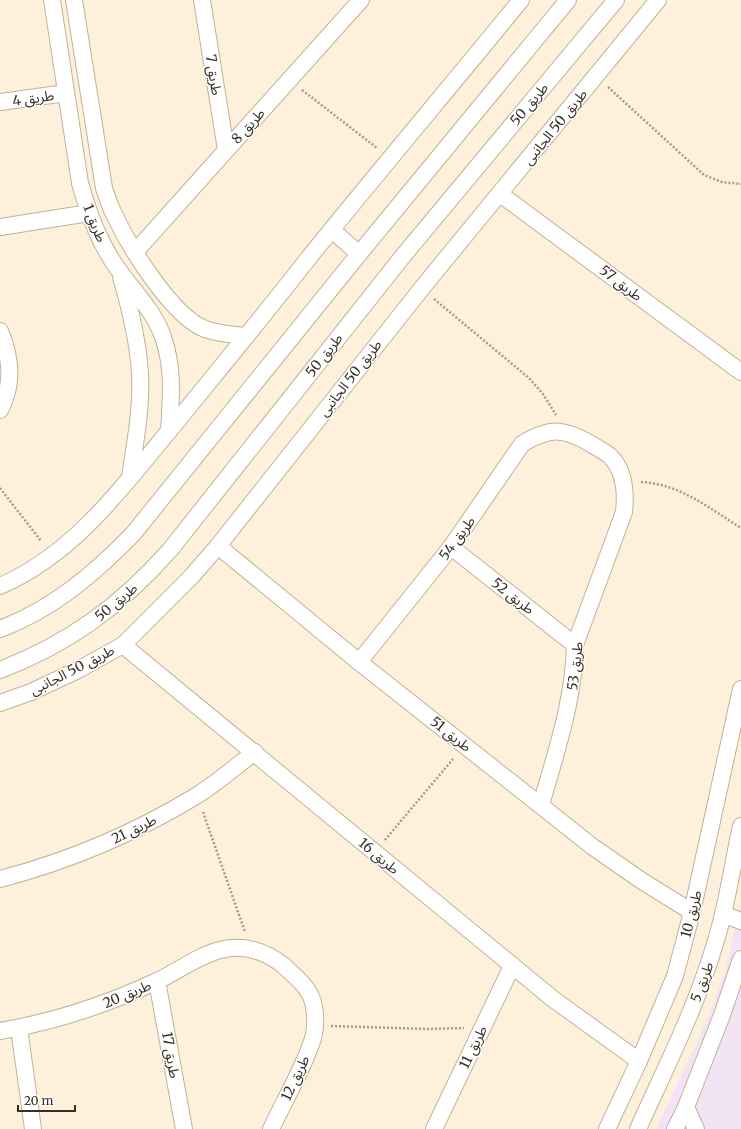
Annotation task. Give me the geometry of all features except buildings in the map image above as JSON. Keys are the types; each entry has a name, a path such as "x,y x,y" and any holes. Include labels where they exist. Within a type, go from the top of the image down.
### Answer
{"street":[{"name":"طريق 1","path":"52,0 80,183 89,213 102,243 119,272 153,316 163,336 169,359 172,382 169,431"},
{"name":"طريق 1","path":"74,0 104,188 114,215 135,252 162,290 183,314 204,329 226,334 248,336"},
{"name":"طريق 7","path":"202,0 226,150"},
{"name":"طريق 8","path":"135,252 361,0"},
{"path":"0,586 12,581 52,556 77,536 104,508 248,336 332,230 521,0"},
{"path":"0,629 42,609 75,588 133,534 359,254 568,0"},
{"name":"طريق 50","path":"0,670 58,644 89,625 145,578 170,550 403,256 616,0"},
{"name":"طريق 50 الجانبى","path":"0,703 30,692 78,670 123,645 190,577 218,546 422,288 658,0"},
{"name":"طريق 4","path":"0,102 66,93"},
{"name":"طريق 57","path":"500,194 741,372"},
{"path":"0,227 89,213"},
{"path":"332,230 359,254"},
{"path":"119,272 133,322 140,373 138,424 130,478"},
{"path":"0,331 9,354 10,378 5,400 0,410"},
{"name":"طريق 54","path":"358,662 452,547 522,444 535,436 549,432 563,432"},
{"name":"طريق 53","path":"541,805 570,701 575,664 575,645 624,512 626,498 624,483 619,469 611,457 574,434 563,432"},
{"name":"طريق 51","path":"218,546 358,662 593,847 636,877 692,912"},
{"name":"طريق 52","path":"452,547 575,645"},
{"name":"طريق 16","path":"123,645 255,752 512,966 595,1031 639,1061"},
{"name":"طريق 10","path":"607,1129 639,1061 675,976 692,912 741,689"},
{"name":"طريق 21","path":"0,879 32,871 89,850 145,825 198,795 255,752"},
{"name":"طريق 5","path":"638,1129 690,1014 714,947 723,914 741,826"},
{"path":"723,914 741,921"},
{"name":"طريق 20","path":"0,1031 66,1017 113,1001 157,981 208,954 229,949 250,949 265,953 296,977 309,992 314,1008 315,1025"},
{"path":"675,1129 686,1107 722,1015 741,959"},
{"name":"طريق 11","path":"434,1129 512,966"},
{"name":"طريق 17","path":"157,981 184,1129"},
{"name":"طريق 12","path":"271,1129 312,1043 315,1025"},
{"path":"19,1028 33,1129"},
{"path":"686,1107 696,1129"}],"path":[{"path":"596,76 704,175 722,182 741,184"},
{"path":"289,80 391,158"},
{"path":"422,288 529,378 543,394 555,412 563,432"},
{"path":"624,483 658,483 674,488 690,495 741,528"},
{"path":"0,488 52,556"},
{"path":"375,852 464,745"},
{"path":"198,795 250,949"},
{"path":"315,1025 406,1029 483,1027"}],"shaded area":[{"path":"741,902 741,1129 656,1129 700,1036 714,1002 727,965"}]}
